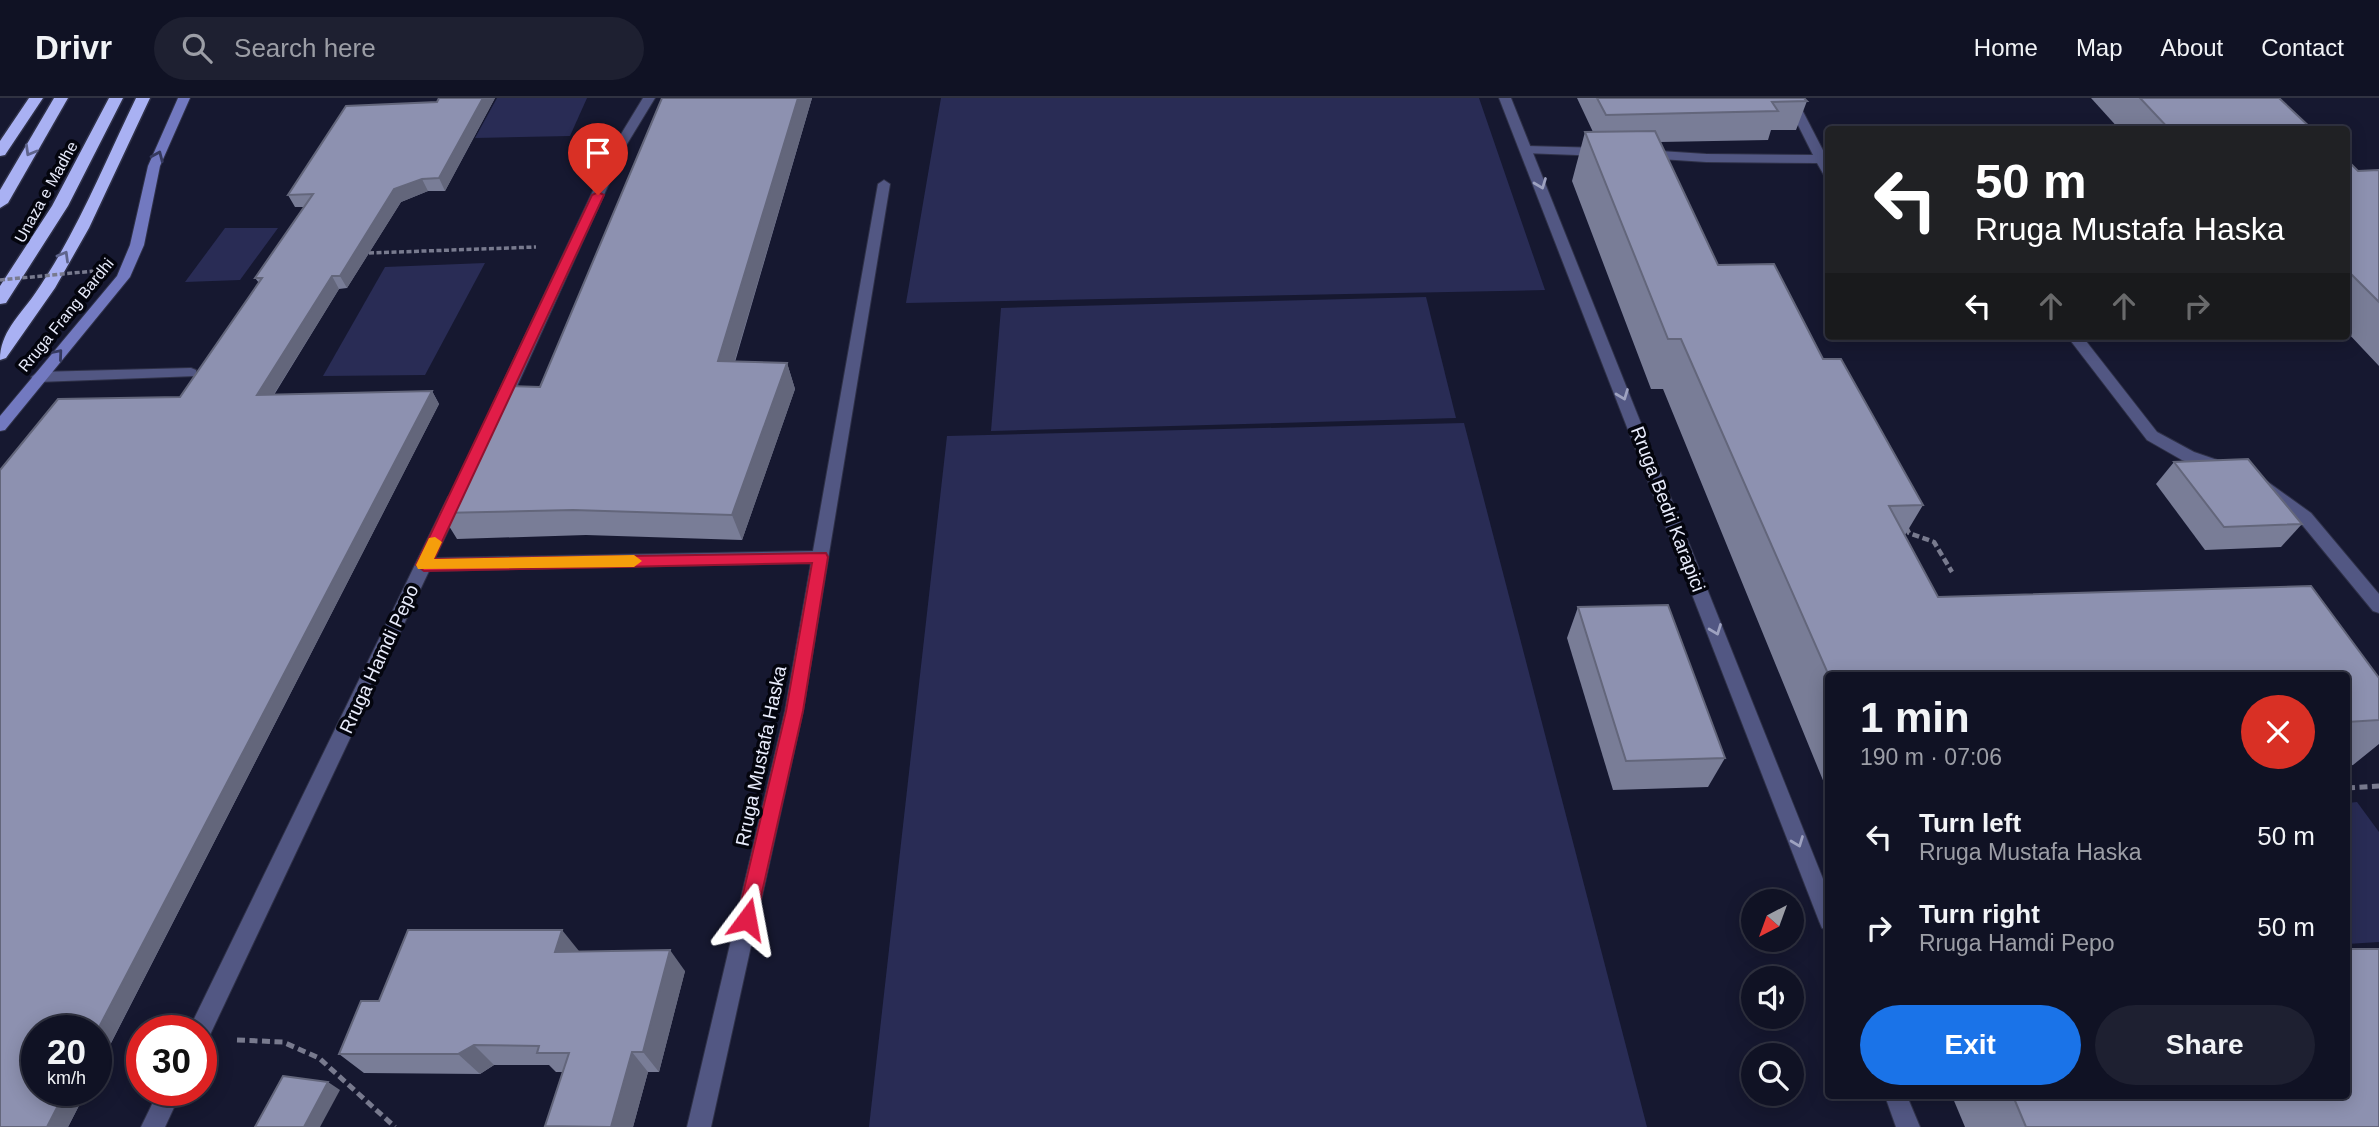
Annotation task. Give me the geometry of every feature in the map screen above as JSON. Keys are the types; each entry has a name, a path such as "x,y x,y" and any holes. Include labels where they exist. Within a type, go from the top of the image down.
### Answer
{"highway":[{"path":"0,152 36,98"},
{"name":"Unaza e Madhe","path":"0,203 61,98"},
{"name":"Unaza e Madhe","path":"0,299 60,206 116,98"},
{"path":"0,354 47,288 74,240 144,98"}],"main road":[{"name":"Rruga Frang Bardhi","path":"0,426 123,276 137,245 154,166 184,98"}],"street":[{"path":"492,421 621,145 649,98"},
{"name":"Rruga Bedri Karapici","path":"1505,98 1825,911"},
{"path":"1791,99 1825,166"},
{"path":"1527,149 1706,159 1821,159"},
{"name":"Rruga Mustafa Haska","path":"699,1127 794,711 884,184"},
{"path":"2077,340 2152,436 2188,456 2257,480 2305,517 2379,606"},
{"path":"38,377 191,373"},
{"name":"Rruga Hamdi Pepo","path":"208,1015 464,481"},
{"path":"424,565 821,557"},
{"path":"1897,1099 1908,1127"},
{"path":"153,1127 163,1106"}],"path":[{"path":"369,253 532,247"},
{"path":"0,281 94,271"},
{"path":"1903,522 1909,533 1934,541 1952,572"},
{"path":"2350,788 2379,786"},
{"path":"228,1040 283,1042 319,1058 363,1101 395,1127"}],"shaded area":[{"path":"497,98 587,98 570,136 475,138"},
{"path":"941,98 1479,98 1545,290 906,303"},
{"path":"225,228 278,228 240,280 185,282"},
{"path":"485,263 425,375 323,376 385,267"},
{"path":"1426,297 1456,418 991,431 1001,308"},
{"path":"1464,423 1647,1127 869,1127 947,436"},
{"path":"2357,802 2379,832 2379,942 2350,944 2350,803"}],"building":[{"path":"439,98 483,98 439,178 422,179 394,189 340,276 332,276 257,395 432,391 105,1015 21,1015 21,1106 58,1106 47,1127 0,1127 0,470 58,399 180,397 262,278 255,278 313,194 288,195 346,106 437,102"},
{"path":"662,98 798,98 718,361 787,363 732,515 573,510 441,513 477,443 481,444 508,386 540,387"},
{"path":"1597,98 1804,98 1807,101 1772,102 1778,111 1606,115"},
{"path":"2140,98 2279,98 2309,126 2166,126"},
{"path":"1655,131 1718,265 1774,264 1823,359 1841,359 1923,505 1889,506 1938,597 2311,586 2379,678 2379,720 2350,722 2350,672 1827,672 1681,339 1668,339 1585,132"},
{"path":"2350,163 2358,171 2379,170 2379,302 2350,273"},
{"path":"2248,459 2302,524 2224,527 2174,462"},
{"path":"1668,605 1725,758 1626,761 1578,607"},
{"path":"408,930 562,930 555,952 670,950 643,1052 632,1052 611,1127 545,1126 569,1053 537,1053 539,1046 474,1045 458,1054 339,1054 361,1001 379,1001"},
{"path":"2350,949 2379,949 2379,1127 2026,1127 2014,1099 2350,1099"},
{"path":"283,1076 328,1082 304,1127 255,1127"}],"slow traffic":[{"path":"435,542 424,565 634,561"}],"route":[{"path":"598,195 424,565 821,557 794,711 747,919"}]}
